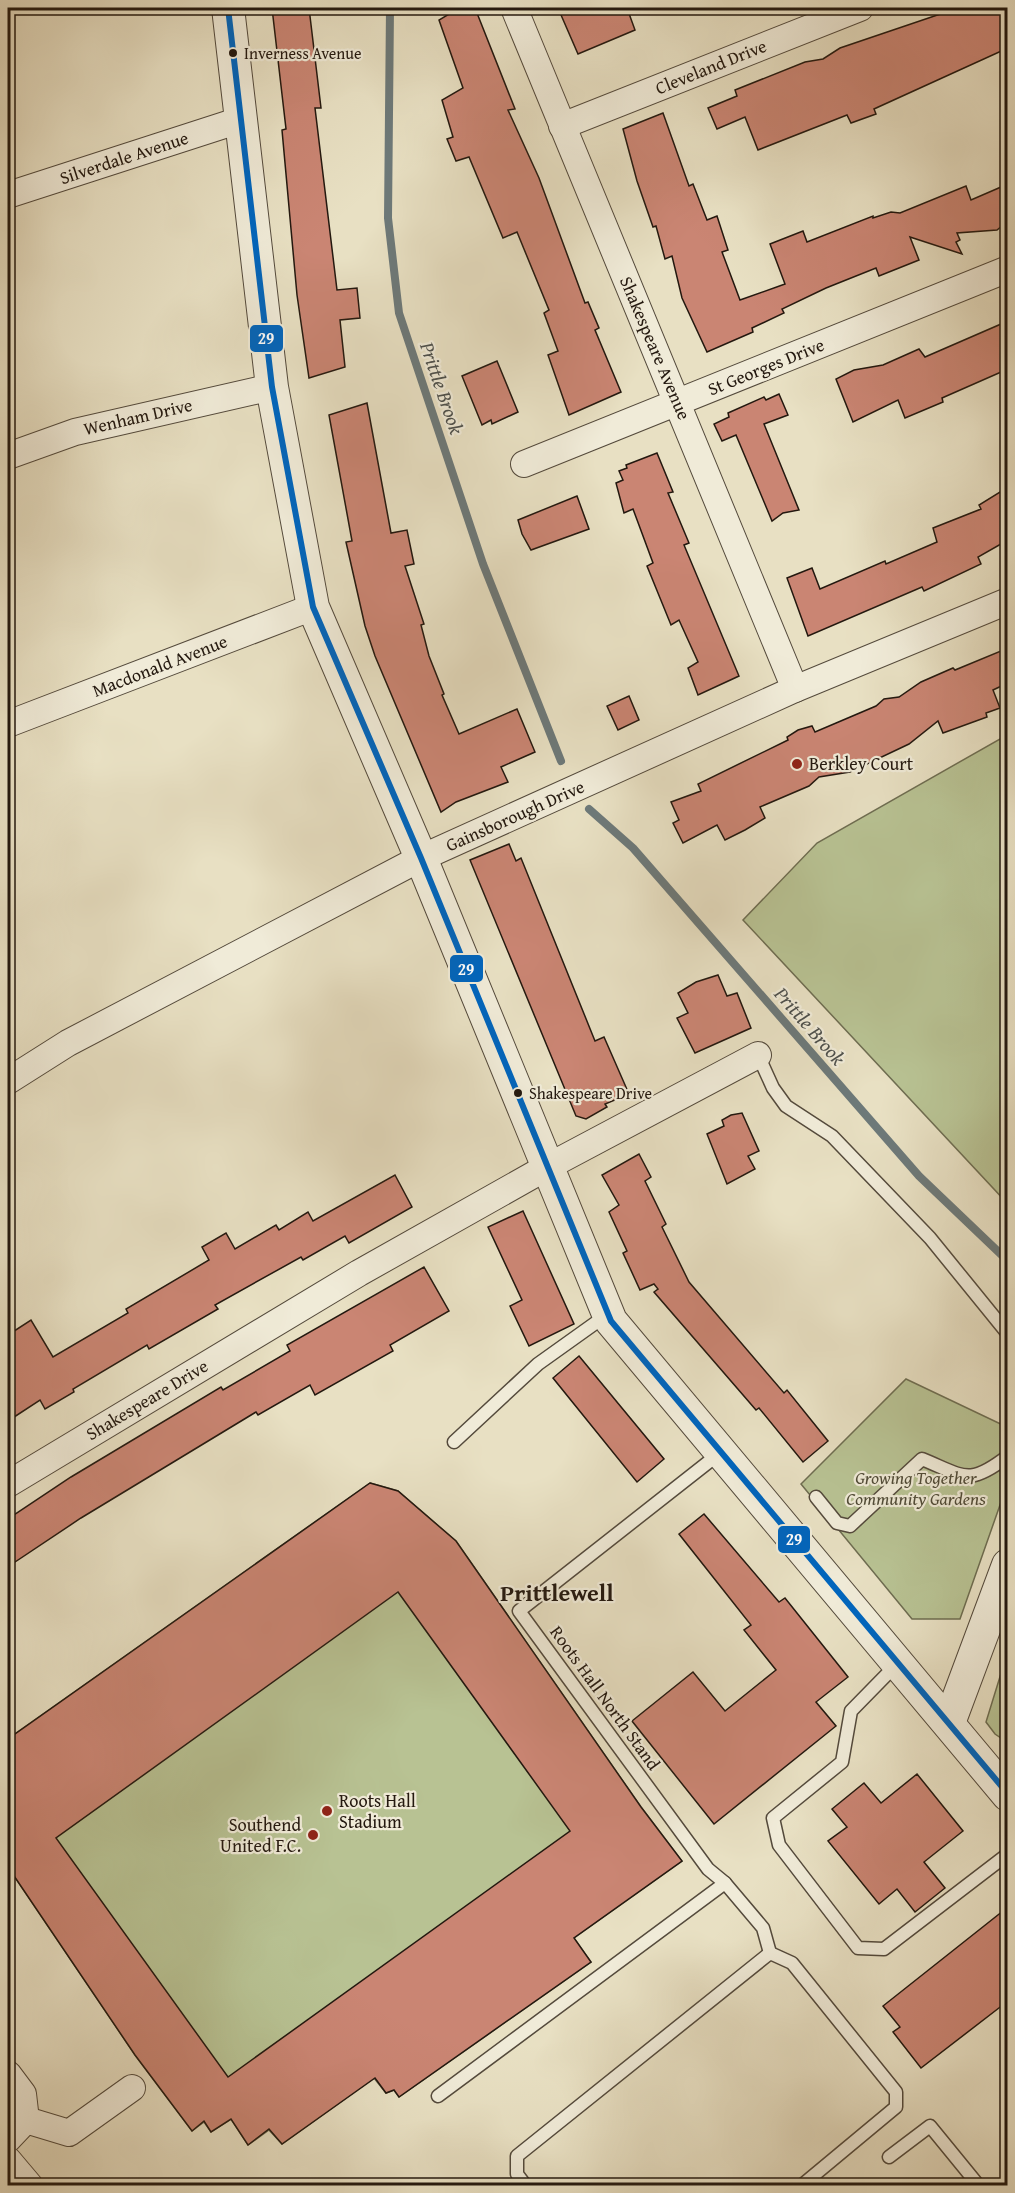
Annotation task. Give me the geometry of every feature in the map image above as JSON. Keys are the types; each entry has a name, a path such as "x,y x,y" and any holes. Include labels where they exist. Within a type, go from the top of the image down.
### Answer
{"street":[{"path":"228,8 272,387 313,607 421,858 611,1321 720,1453 1006,1788"},
{"name":"Shakespeare Avenue","path":"514,8 795,689"},
{"name":"Cleveland Drive","path":"562,126 860,8"},
{"name":"Silverdale Avenue","path":"8,195 240,120"},
{"name":"St Georges Drive","path":"524,464 1008,269"},
{"name":"Wenham Drive","path":"8,456 75,432 272,387"},
{"name":"Gainsborough Drive","path":"8,1081 68,1043 421,858 795,689 1008,601"},
{"name":"Macdonald Avenue","path":"8,724 313,607"},
{"name":"Shakespeare Drive","path":"8,1484 359,1273 549,1166 758,1055"},
{"path":"949,1723 1008,1564"},
{"path":"903,1668 928,1677 949,1677 970,1666"},
{"path":"8,2074 23,2094 26,2120"},
{"path":"26,2120 69,2133 132,2088"},
{"path":"8,2139 26,2120"},
{"path":"8,2160 30,2186"}],"lane":[{"path":"758,1055 772,1088 786,1106 832,1136 930,1238 1008,1334"},
{"path":"454,1442 538,1364 609,1313"},
{"name":"Roots Hall North Stand","path":"720,1453 519,1611 708,1869 725,1883 763,1928 770,1953"},
{"path":"816,1497 837,1523 850,1526 922,1459 962,1477 979,1475 1008,1456"},
{"path":"903,1668 851,1711 842,1762 773,1818 778,1845 858,1948 884,1948 1008,1854"},
{"path":"438,2096 725,1883"},
{"path":"526,2186 517,2174 517,2156 770,1953 792,1963 896,2092 896,2107 801,2186"},
{"path":"890,2157 930,2126 979,2186"}],"green space":[{"path":"1007,735 1007,1203 743,920 817,843"},
{"name":"Growing Together Community Gardens","path":"906,1379 1007,1427 1007,1485 960,1619 912,1619 801,1484"},
{"name":"Roots Hall Stadium","path":"370,1483 398,1491 456,1541 641,1807 682,1861 574,1938 591,1962 399,2097 394,2090 386,2093 374,2078 282,2144 269,2130 248,2145 231,2119 211,2132 204,2122 192,2131 135,2055 8,1867 8,1819 12,1815 8,1808 8,1790 14,1785 8,1776 8,1739"},
{"path":"1007,1654 1007,1742 995,1734 986,1722"}],"building":[{"path":"272,8 309,8 321,108 315,108 337,290 357,288 360,318 340,320 345,367 309,378 297,295 282,130 286,129"},
{"path":"459,8 475,8 515,109 508,110 539,178 585,303 588,302 599,328 595,330 621,392 569,415 548,355 558,351 544,313 549,310 517,232 503,238 469,157 456,161 447,139 453,137 442,100 463,88 439,20"},
{"path":"558,8 627,8 635,30 578,54"},
{"path":"958,8 1008,8 1008,48 874,109 876,114 851,123 847,115 758,150 745,117 717,129 708,108 737,96 735,90 805,62 823,59 840,48"},
{"path":"663,113 689,186 693,184 707,220 717,216 728,250 722,252 740,300 785,284 770,244 803,231 807,242 873,216 873,218 891,212 900,213 966,186 971,200 1008,184 1008,221 997,230 957,233 960,240 956,242 962,254 910,237 919,260 879,276 876,268 826,288 782,309 784,313 752,328 753,332 707,352 682,298 672,256 665,259 656,226 653,227 637,181 623,129"},
{"path":"1008,321 1008,369 942,398 943,402 905,418 898,400 853,422 836,379 854,370 883,365 919,349 925,357"},
{"path":"497,361 518,412 492,424 491,420 482,425 462,376"},
{"path":"779,394 788,415 764,424 799,510 783,513 772,521 736,435 722,441 714,424 729,417 728,413 764,397 766,400"},
{"path":"367,403 391,533 407,530 414,564 405,566 424,624 421,625 429,656 444,694 442,695 459,734 517,709 535,752 501,767 508,782 456,802 441,812 375,656 365,626 346,542 352,541 329,415"},
{"path":"657,453 673,492 668,493 689,543 684,545 739,676 698,695 688,668 698,662 679,620 671,625 647,566 653,563 633,509 624,513 616,483 623,480 619,471 627,468 626,465"},
{"path":"1008,487 1008,540 978,557 981,564 924,591 922,587 808,636 787,578 812,568 820,589 885,561 886,564 937,542 933,528 981,509 979,505"},
{"path":"577,496 589,529 531,550 522,534 518,520"},
{"path":"1008,648 1008,683 993,690 1000,708 986,713 987,717 943,733 938,721 909,744 850,772 819,777 809,786 760,807 765,818 725,840 717,825 683,843 673,823 679,820 671,802 701,791 698,784 788,740 787,737 798,730 812,726 815,732 876,706 884,699 899,697 921,682 953,668 955,670"},
{"path":"629,696 639,720 618,730 607,706"},
{"path":"509,844 516,861 521,858 595,1041 604,1037 629,1094 605,1104 607,1107 586,1119 576,1116 470,860"},
{"path":"718,975 727,996 737,993 751,1028 695,1053 677,1018 688,1013 678,993 696,982"},
{"path":"742,1113 759,1151 748,1156 755,1169 727,1184 707,1134 724,1126 722,1120"},
{"path":"639,1154 651,1177 645,1181 666,1224 662,1227 689,1282 784,1393 787,1390 828,1441 803,1462 759,1408 756,1410 654,1292 658,1289 654,1284 640,1290 623,1253 627,1251 609,1212 619,1205 602,1175"},
{"path":"395,1175 412,1207 349,1243 345,1236 303,1260 301,1257 215,1305 218,1309 149,1349 147,1345 73,1389 74,1392 45,1409 40,1400 8,1421 8,1335 31,1320 53,1357 128,1313 126,1309 209,1260 202,1247 226,1233 235,1249 276,1225 279,1230 308,1212 313,1221"},
{"path":"523,1211 574,1324 529,1346 510,1306 522,1300 488,1227"},
{"path":"424,1267 449,1311 390,1345 393,1351 315,1395 310,1385 258,1415 256,1412 81,1518 15,1562 8,1550 8,1519 71,1477 221,1387 223,1390 290,1351 287,1345"},
{"path":"579,1356 664,1459 637,1482 553,1378"},
{"path":"370,1483 398,1491 456,1541 641,1807 682,1861 574,1938 591,1962 399,2097 394,2090 386,2093 375,2078 282,2144 269,2129 248,2145 231,2119 211,2132 204,2121 192,2131 135,2055 8,1867 8,1739","holes":["398,1592 570,1831 228,2077 56,1838"]},
{"path":"704,1514 779,1602 785,1598 848,1677 816,1702 836,1726 714,1824 632,1721 693,1672 725,1711 776,1670 744,1630 751,1625 679,1534"},
{"path":"917,1774 963,1831 924,1862 945,1888 915,1912 897,1889 879,1904 828,1841 847,1827 832,1809 864,1783 881,1803"},
{"path":"1008,1907 1008,2001 921,2068 893,2032 900,2027 883,2006"}],"waterway":[{"name":"Prittle Brook","path":"390,8 388,218 399,313 483,564 561,761"},
{"name":"Prittle Brook","path":"589,809 633,848 919,1176 1008,1261"}],"transit line":[{"name":"29","path":"228,8 272,387 313,607 421,858 611,1321 1008,1794"}],"place":[{"name":"Inverness Avenue","path":"233,53"},
{"name":"Berkley Court","path":"797,764"},
{"name":"Shakespeare Drive","path":"518,1093"},
{"name":"Roots Hall Stadium","path":"327,1811"},
{"name":"Southend United F.C.","path":"313,1835"}],"district":[{"name":"Prittlewell","path":"557,1593"}]}
